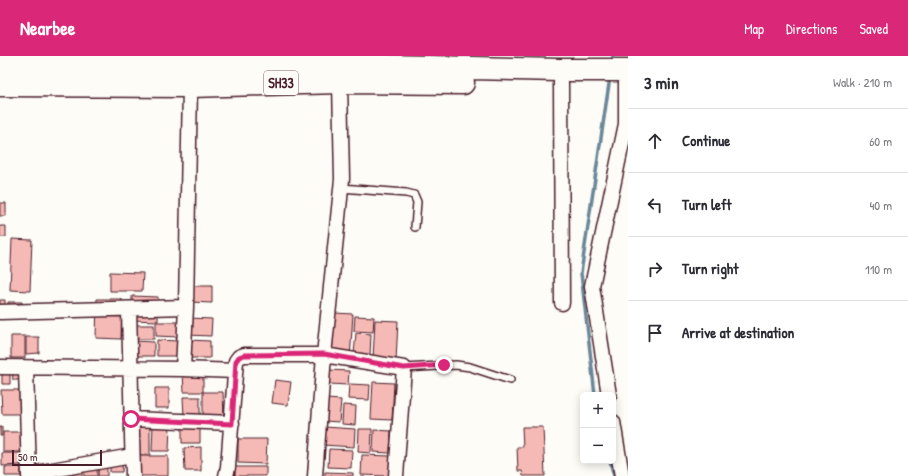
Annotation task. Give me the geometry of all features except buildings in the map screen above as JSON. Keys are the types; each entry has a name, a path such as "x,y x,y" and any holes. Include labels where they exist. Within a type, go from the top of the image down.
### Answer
{"main road":[{"name":"SH33","path":"0,64 93,60 155,60 560,76"},
{"name":"SH33","path":"0,85 190,86 341,68"},
{"path":"560,76 627,76"}],"street":[{"path":"315,476 324,354 342,179 341,68"},
{"path":"560,76 562,303"},
{"path":"609,392 592,286 626,124 627,76"},
{"path":"183,369 186,307 190,86"},
{"path":"0,312 186,307"},
{"path":"129,309 133,476"},
{"path":"226,476 232,424 236,361 239,357 244,355 324,354 404,368 396,476"},
{"path":"0,367 235,371"},
{"path":"26,368 29,475 132,456"},
{"path":"131,419 232,424"},
{"path":"614,428 622,476"}],"lane":[{"path":"341,188 406,193 414,195 417,202 415,227"},
{"path":"404,368 456,365 470,367 510,380"}],"waterway":[{"path":"612,63 613,56"},
{"path":"595,392 581,273 610,77"},
{"path":"611,464 614,476"}],"route":[{"path":"131,419 232,424 236,361 239,357 244,355 324,354 404,368 444,365"}]}
